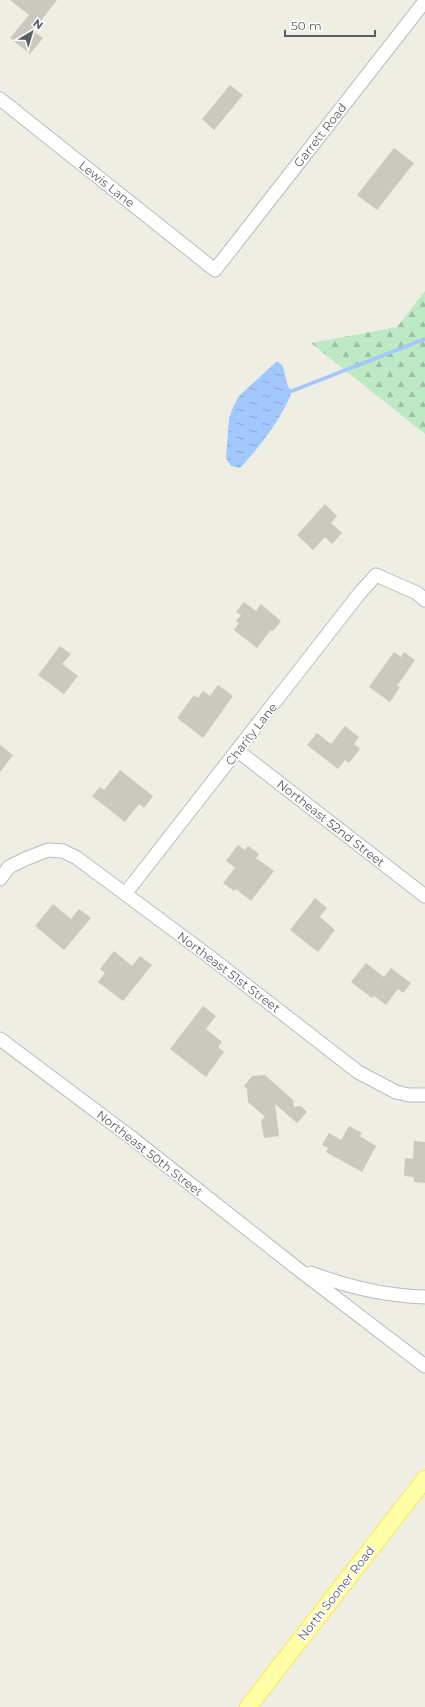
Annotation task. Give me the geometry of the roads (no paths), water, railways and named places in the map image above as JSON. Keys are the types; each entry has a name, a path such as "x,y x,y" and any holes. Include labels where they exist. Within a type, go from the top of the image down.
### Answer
{"main road":[{"name":"North Sooner Road","path":"248,1707 425,1478"}],"street":[{"name":"Garrett Road","path":"215,270 425,1"},
{"name":"Lewis Lane","path":"0,99 215,270"},
{"name":"Charity Lane","path":"125,894 238,751 354,600 376,575 418,593 425,600"},
{"name":"Northeast 52nd Street","path":"238,751 425,896"},
{"name":"Northeast 51st Street","path":"0,879 9,868 25,859 48,850 63,851 77,858 210,957 358,1072 396,1092 409,1095 425,1095"},
{"name":"Northeast 50th Street","path":"0,1039 132,1138 298,1269 425,1366"},
{"name":"Northeast 50th Street","path":"298,1269 336,1283 369,1291 403,1297 425,1297"}],"water":[{"path":"277,361 283,366 288,387 292,391 288,401 270,432 240,468 231,466 226,458 229,419 233,407 239,396"}],"waterway":[{"path":"292,391 425,339"}]}
